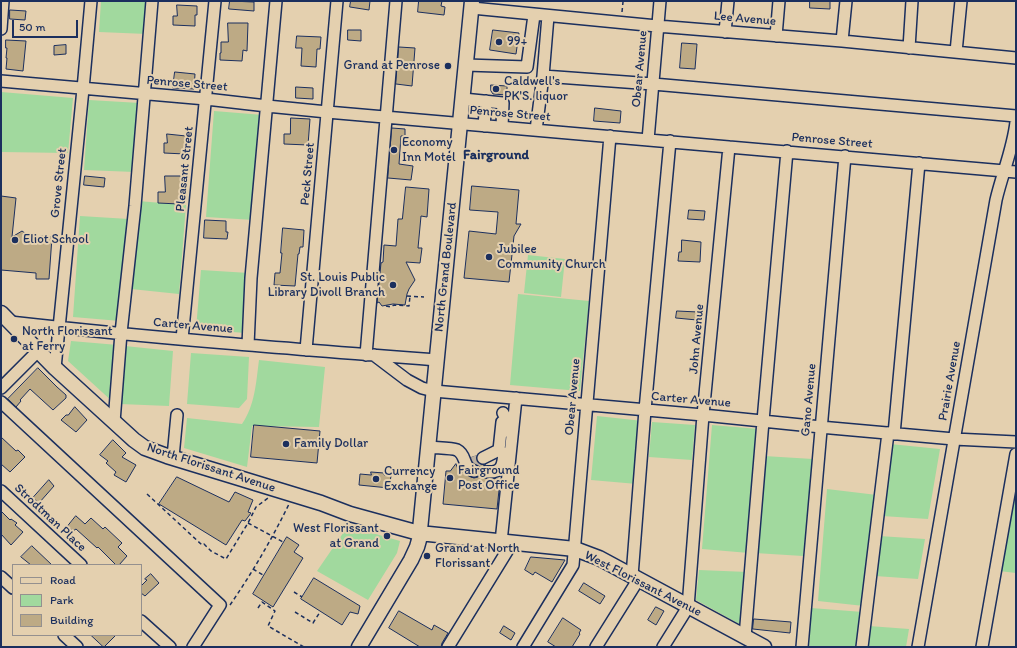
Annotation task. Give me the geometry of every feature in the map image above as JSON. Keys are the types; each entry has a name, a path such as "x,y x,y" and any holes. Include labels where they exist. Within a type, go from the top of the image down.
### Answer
{"main road":[{"name":"North Grand Boulevard","path":"359,647 411,560 417,547 472,5"},
{"name":"North Florissant Avenue","path":"5,317 55,368 134,440 145,448 321,503 350,514 419,534"},
{"name":"West Florissant Avenue","path":"419,534 575,549 599,558 764,647"}],"street":[{"path":"1,29 3,1"},
{"name":"Grove Street","path":"55,368 91,1"},
{"path":"114,422 121,333 135,206 152,1"},
{"name":"Pleasant Street","path":"182,339 215,1"},
{"path":"248,345 251,278 276,1"},
{"name":"Peck Street","path":"306,350 337,1"},
{"path":"370,355 396,1"},
{"name":"Obear Avenue","path":"648,140 660,1"},
{"path":"725,32 728,1"},
{"path":"776,36 779,1"},
{"path":"842,41 846,1"},
{"path":"908,48 912,1"},
{"path":"956,52 961,1"},
{"name":"Lee Avenue","path":"472,5 534,15 842,41 1016,58"},
{"path":"466,65 527,67 534,15"},
{"path":"536,130 543,76 548,16"},
{"path":"543,76 653,84 1016,116"},
{"name":"Penrose Street","path":"1,81 460,124 845,156 1016,172"},
{"path":"463,99 503,103 502,127"},
{"path":"484,126 486,101"},
{"name":"Prairie Avenue","path":"918,647 996,200 1012,145 1016,122"},
{"name":"Obear Avenue","path":"523,647 573,565 610,136"},
{"path":"596,647 635,578 645,410 670,142"},
{"name":"John Avenue","path":"663,647 688,607 703,415 729,147"},
{"path":"745,637 787,152"},
{"name":"Gano Avenue","path":"802,647 845,156"},
{"path":"862,647 891,434 919,163"},
{"name":"Carter Avenue","path":"5,317 59,328 437,360"},
{"path":"1,387 38,351"},
{"name":"Carter Avenue","path":"370,355 407,380 422,388 434,391 703,415 891,434 1016,442"},
{"path":"483,458 499,450 503,413 510,398"},
{"path":"448,647 507,543 510,398"},
{"path":"1,402 224,607 193,647"},
{"path":"487,472 497,471 503,464 507,422 503,413"},
{"path":"173,457 176,415"},
{"path":"428,447 456,450 462,454 470,466"},
{"path":"982,647 1016,454"},
{"name":"Strodtman Place","path":"1,491 80,564"},
{"path":"1,577 12,587"},
{"path":"142,622 170,647"},
{"path":"65,636 77,647"}],"path":[{"path":"622,13 623,2"},
{"path":"407,296 424,297"},
{"path":"386,306 409,306 410,296"},
{"path":"146,494 202,546 204,544 210,552 226,559 256,507 270,497"},
{"path":"224,607 240,590 273,536 289,503"},
{"path":"248,523 283,542"},
{"path":"253,569 263,575"},
{"path":"294,592 302,597"},
{"path":"258,608 262,602 276,611 268,626 304,647"},
{"path":"295,612 313,623 320,612"}],"green space":[{"path":"101,1 150,1 147,34 99,32"},
{"path":"1,92 73,98 68,153 1,152"},
{"path":"89,100 140,103 135,172 84,170"},
{"path":"214,111 263,115 254,220 206,217"},
{"path":"138,201 186,205 179,294 131,289"},
{"path":"80,216 129,219 120,321 73,317"},
{"path":"528,255 565,259 561,297 524,293"},
{"path":"201,270 249,273 245,333 196,329"},
{"path":"518,294 589,301 580,391 510,385"},
{"path":"71,341 118,345 114,403 68,361"},
{"path":"125,346 173,351 169,406 120,404"},
{"path":"191,353 249,357 247,399 239,408 187,404"},
{"path":"259,360 325,367 319,427 252,426 247,467 184,448 187,418 242,424 250,409 256,385"},
{"path":"597,416 643,421 637,484 591,480"},
{"path":"652,422 695,425 692,460 649,457"},
{"path":"712,425 759,429 749,553 702,549"},
{"path":"890,444 940,449 928,519 882,516"},
{"path":"764,456 813,459 803,556 755,553"},
{"path":"1016,482 1016,573 999,571"},
{"path":"827,489 877,495 864,606 818,601"},
{"path":"348,526 400,541 397,553 368,600 317,571"},
{"path":"879,536 925,539 918,579 875,576"},
{"path":"699,570 748,572 743,626 696,600"},
{"path":"811,608 863,612 859,647 809,647"},
{"path":"869,626 909,629 906,647 866,647"}],"building":[{"path":"230,1 254,2 254,11 229,9"},
{"path":"351,1 370,1 369,10 350,7"},
{"path":"419,1 442,1 441,6 445,7 444,15 418,12"},
{"path":"810,1 830,1 830,9 810,8"},
{"path":"177,5 197,6 195,26 173,25 173,16 177,16"},
{"path":"10,10 26,11 25,20 10,19"},
{"path":"228,23 248,23 247,51 243,50 242,61 220,60 221,42 228,42"},
{"path":"348,30 361,30 361,41 348,40"},
{"path":"493,30 519,33 516,54 490,50"},
{"path":"297,36 321,37 320,49 317,49 316,67 301,66 302,48 296,48"},
{"path":"6,40 26,41 23,71 6,69"},
{"path":"682,43 697,44 695,69 680,68"},
{"path":"66,45 66,54 54,55 54,46"},
{"path":"399,47 415,48 412,86 396,84"},
{"path":"175,72 195,74 194,89 173,88"},
{"path":"491,85 507,86 507,95 493,94 491,91"},
{"path":"296,87 313,88 313,99 296,98"},
{"path":"595,108 621,111 620,123 594,121"},
{"path":"291,118 310,119 308,145 284,144 284,134 290,134"},
{"name":"Economy Inn Motel","path":"392,128 405,129 405,136 401,136 399,164 413,166 411,180 388,178"},
{"path":"167,134 186,136 185,154 164,153 164,143 167,143"},
{"path":"85,176 105,178 104,187 84,185"},
{"path":"165,176 182,176 179,204 158,203 158,192 165,192"},
{"path":"472,186 519,190 516,224 521,224 514,236 509,282 464,278 469,231 496,234 498,212 470,210"},
{"path":"406,187 429,189 427,217 421,216 418,248 422,248 420,263 406,262 415,280 407,294 405,305 393,304 382,306 379,302 377,303 384,245 396,246 398,219 402,219"},
{"name":"Eliot School","path":"1,196 16,198 12,237 22,231 39,243 40,236 52,237 49,279 36,279 36,273 1,270"},
{"path":"689,210 705,211 704,220 688,219"},
{"path":"205,220 226,221 226,232 228,232 227,239 204,238"},
{"path":"283,228 304,230 303,247 300,247 298,254 295,286 274,285 275,273 280,273"},
{"path":"682,240 701,242 700,262 678,261 679,252 681,252"},
{"path":"677,311 698,312 697,320 676,318"},
{"path":"38,368 66,395 66,398 53,410 30,389 16,407 8,399"},
{"path":"75,407 87,420 76,432 61,420"},
{"name":"Family Dollar","path":"254,425 320,431 317,463 251,457"},
{"path":"1,437 25,457 10,472 1,464"},
{"path":"113,440 126,453 122,457 136,465 126,482 114,475 116,472 106,463 108,461 100,455"},
{"path":"477,456 477,461 479,464 486,465 481,469 473,462 471,458"},
{"path":"456,464 459,472 463,472 471,477 478,477 480,474 484,478 497,478 500,481 497,509 443,504 446,471 450,471"},
{"path":"371,472 384,473 384,475 391,476 389,488 359,485 360,474 371,475"},
{"path":"177,477 229,502 235,492 253,500 248,512 251,513 245,521 242,520 226,545 159,504"},
{"path":"49,480 54,486 39,503 33,498"},
{"path":"1,511 10,520 11,519 17,523 15,525 23,532 11,545 1,534"},
{"path":"76,516 85,524 91,518 103,529 105,527 122,543 118,547 127,556 120,564 115,564 98,547 97,548 76,529 73,531 68,526"},
{"path":"287,537 299,545 294,552 303,558 273,607 253,594"},
{"path":"32,546 51,564 30,564 21,557"},
{"path":"531,557 565,560 552,582 535,572 533,575 525,570"},
{"path":"151,574 159,583 145,596 142,594 142,585 147,580 145,579"},
{"path":"314,578 360,606 358,614 350,612 342,625 301,599"},
{"path":"584,583 605,596 600,604 579,591"},
{"path":"656,607 664,611 656,625 648,620"},
{"path":"399,611 432,630 434,625 448,633 441,647 420,647 389,628"},
{"path":"563,618 581,630 572,647 556,647 548,642"},
{"path":"754,619 791,622 790,633 753,629"},
{"path":"504,626 515,633 511,640 500,633"},
{"path":"92,636 115,636 104,647"}],"tunnel":[{"path":"472,463 483,458"}],"place":[{"name":"99+","path":"499,42"},
{"name":"Grand at Penrose","path":"448,66"},
{"name":"Caldwell's PK'S. liquor","path":"496,89"},
{"name":"Economy Inn Motel","path":"394,150"},
{"name":"Eliot School","path":"15,240"},
{"name":"Jubilee Community Church","path":"489,257"},
{"name":"St. Louis Public Library Divoll Branch","path":"393,285"},
{"name":"North Florissant at Ferry","path":"14,339"},
{"name":"Family Dollar","path":"286,444"},
{"name":"Fairground Post Office","path":"450,478"},
{"name":"Currency Exchange","path":"376,479"},
{"name":"West Florissant at Grand","path":"387,536"},
{"name":"Grand at North Florissant","path":"427,556"}],"district":[{"name":"Fairground","path":"496,155"}]}
